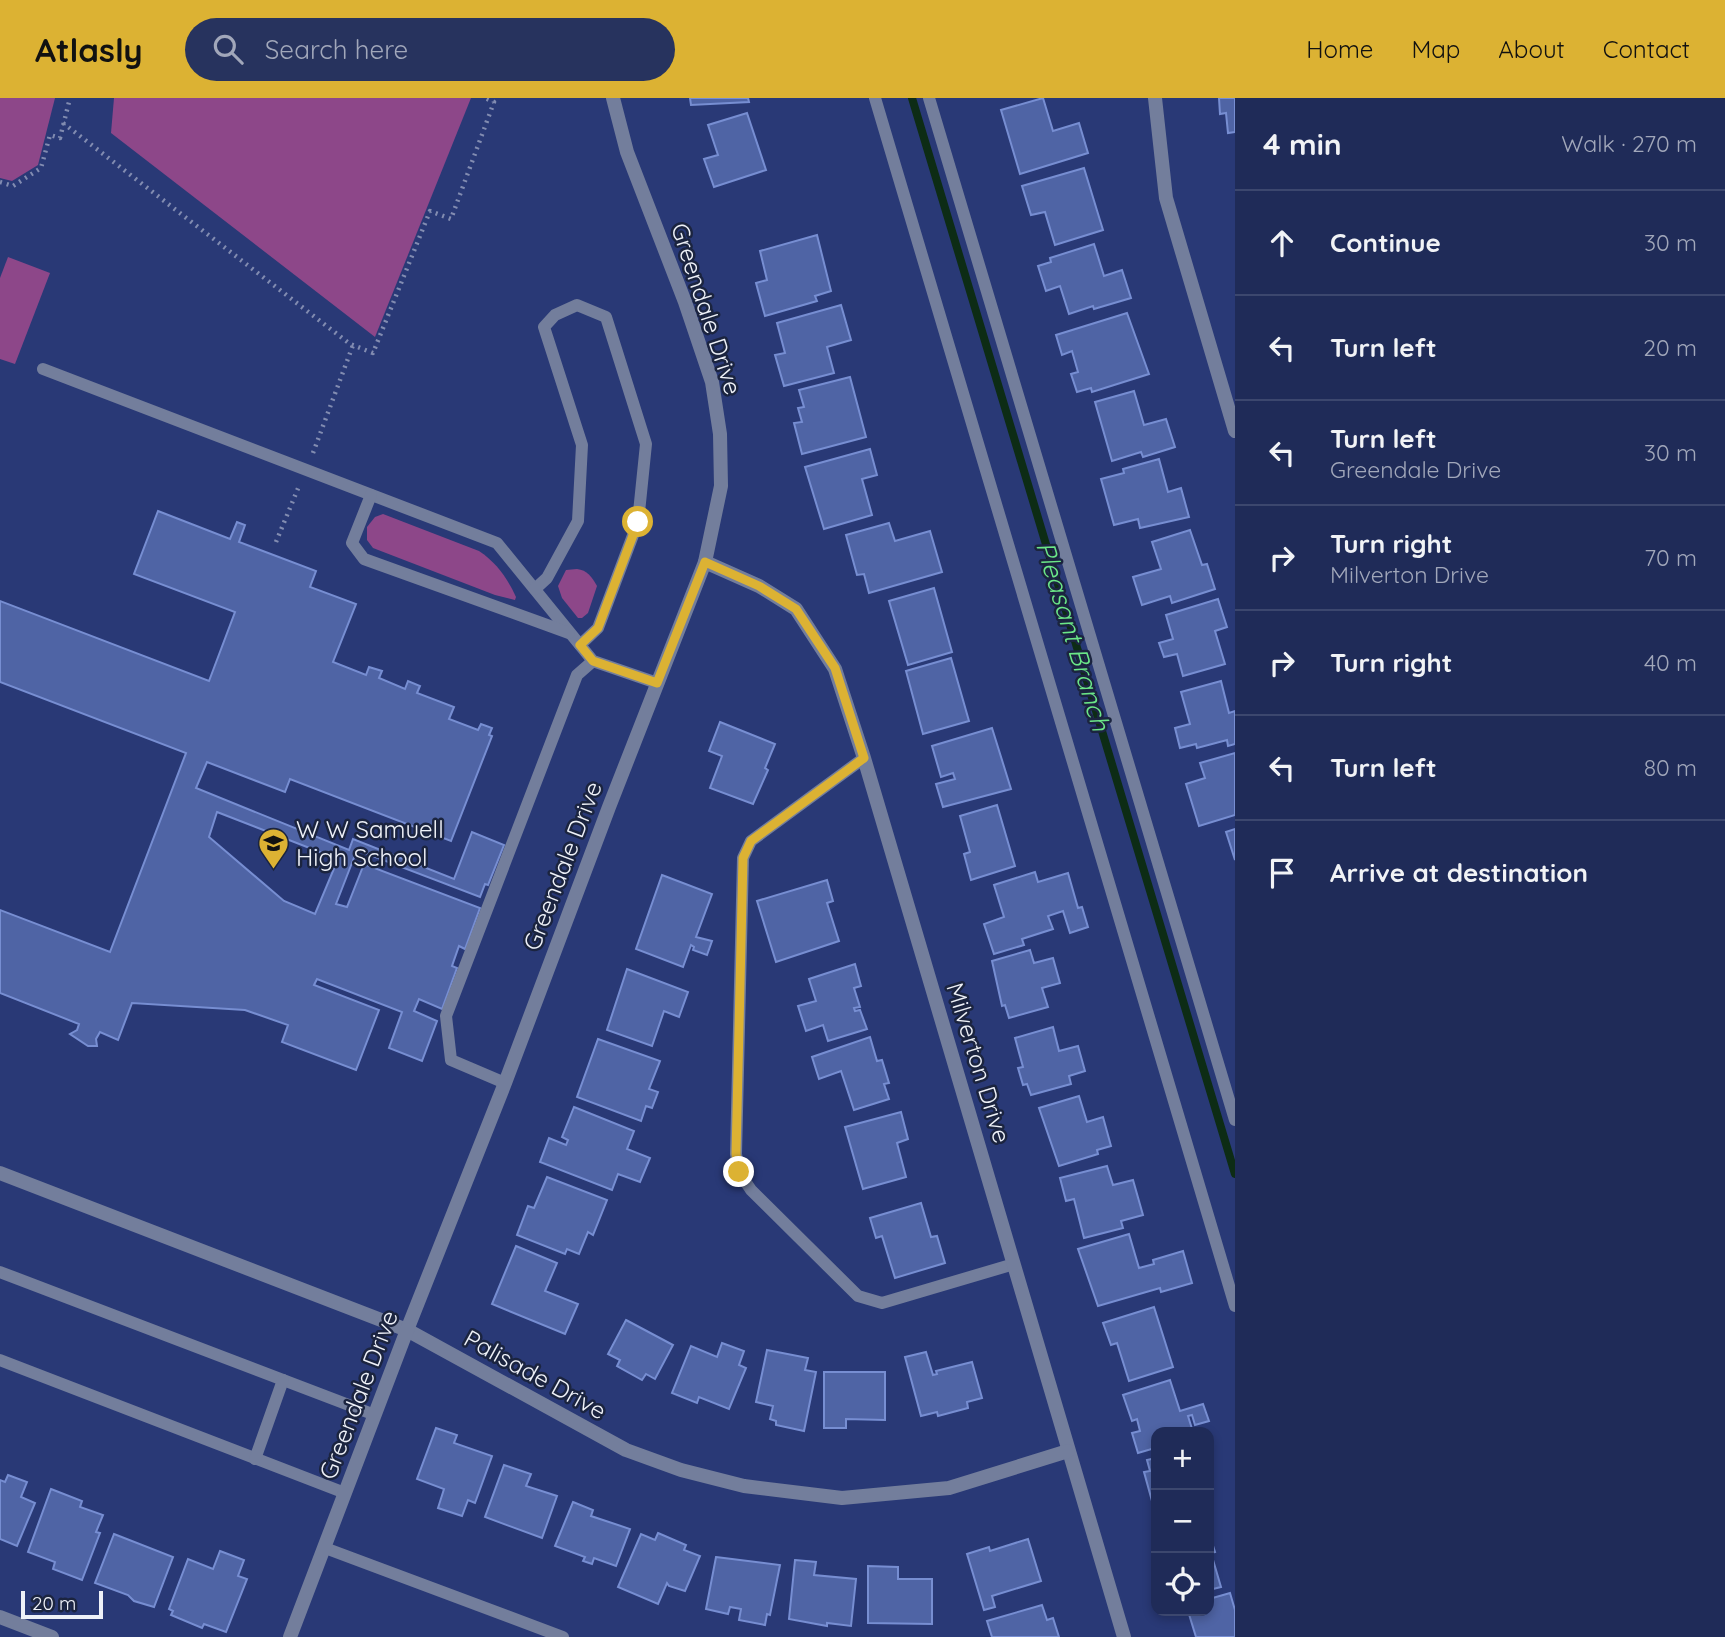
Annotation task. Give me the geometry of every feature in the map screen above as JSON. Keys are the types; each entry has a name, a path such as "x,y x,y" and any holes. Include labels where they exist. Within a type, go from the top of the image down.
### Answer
{"street":[{"name":"Greendale Drive","path":"290,1637 705,562 720,486 720,434 712,382 685,302 627,152 613,98"},
{"path":"1155,98 1166,198 1235,431"},
{"name":"Milverton Drive","path":"705,562 759,586 796,609 835,668 1124,1637"},
{"name":"Palisade Drive","path":"0,1173 407,1330 626,1450 681,1470 744,1486 842,1498 949,1488 1068,1451"},
{"path":"0,1617 52,1637"}],"lane":[{"path":"875,98 1235,1306"},
{"path":"929,98 1235,1120"},
{"path":"535,589 547,578 578,521 582,445 544,327 555,315 577,305 606,317 646,444 638,522 598,628 580,645"},
{"path":"43,369 497,543 593,661 657,683"},
{"path":"371,495 352,543 363,559 571,634"},
{"path":"505,1083 451,1060 446,1016 577,675 593,661"},
{"path":"864,758 751,841 743,858 736,1154 739,1172 751,1190 858,1296 882,1303 1014,1264"},
{"path":"0,1272 375,1415"},
{"path":"0,1360 345,1493"},
{"path":"255,1459 283,1380"},
{"path":"325,1548 563,1637"}],"path":[{"path":"0,182 13,186 41,168 50,135 60,138 70,98"},
{"path":"63,123 350,344 373,353 430,211 451,219 494,102 485,98"},
{"path":"276,542 299,485"}],"shaded area":[{"path":"0,98 55,98 38,165 12,181 0,178"},
{"path":"114,98 471,98 375,337 111,133"},
{"path":"8,257 50,273 15,364 0,359 0,278"},
{"path":"383,514 479,551 501,571 516,597 515,600 495,595 373,548 367,540 367,527 375,517"},
{"path":"577,569 589,574 597,586 588,613 582,618 578,618 562,598 558,586 566,570"}],"building":[{"path":"690,98 748,98 749,102 691,105"},
{"path":"1043,98 1053,131 1079,123 1088,153 1020,174 1001,110"},
{"path":"1219,98 1235,98 1235,132 1228,133 1226,113 1220,114"},
{"path":"747,113 766,170 714,187 704,159 718,155 708,125"},
{"path":"1084,168 1103,230 1055,245 1045,212 1031,215 1022,186"},
{"path":"817,235 831,291 815,296 817,301 765,316 756,283 767,280 760,251"},
{"path":"1094,244 1104,276 1122,270 1131,298 1069,314 1060,286 1046,291 1038,266 1051,262 1050,258"},
{"path":"841,305 851,340 827,347 834,373 784,386 775,355 785,353 777,323"},
{"path":"1127,313 1149,374 1092,392 1091,388 1077,392 1071,374 1078,372 1072,351 1062,355 1056,335"},
{"path":"850,377 866,437 802,454 794,423 802,422 798,408 804,407 799,390"},
{"path":"1134,391 1144,425 1166,419 1175,447 1143,457 1141,452 1112,461 1095,402"},
{"path":"870,449 877,475 862,479 872,515 824,529 805,467"},
{"path":"1159,459 1168,492 1181,488 1189,517 1140,528 1138,519 1114,525 1101,479 1124,473 1123,469"},
{"path":"158,511 230,539 237,522 245,525 239,542 316,571 310,587 356,604 333,662 366,675 369,667 382,671 379,678 405,689 408,681 420,686 417,693 454,707 449,719 478,730 481,724 492,728 489,735 492,736 451,841 290,779 285,792 207,762 196,788 349,850 353,839 454,879 472,832 504,845 488,885 485,884 480,897 357,850 336,904 347,907 364,864 480,908 465,949 459,946 452,966 457,968 442,1009 419,999 414,1011 437,1021 422,1061 389,1048 402,1012 317,979 314,985 379,1010 356,1070 282,1042 288,1025 245,1010 132,1003 118,1040 100,1032 96,1039 97,1046 88,1046 70,1034 77,1030 79,1024 0,993 0,910 110,952 186,753 0,682 0,601 209,681 235,612 134,574","holes":["217,812 338,859 315,914 284,901 209,837"]},
{"path":"889,523 895,541 930,531 942,572 869,593 864,574 857,575 846,535"},
{"path":"1190,530 1202,565 1207,564 1215,589 1172,603 1170,596 1142,605 1133,577 1161,569 1152,542"},
{"path":"934,588 952,652 908,665 889,601"},
{"path":"1218,599 1227,627 1215,631 1225,664 1183,676 1177,654 1164,657 1159,643 1173,639 1166,615"},
{"path":"951,658 969,721 923,734 906,671"},
{"path":"1221,681 1229,713 1235,711 1235,744 1228,746 1227,740 1197,748 1196,744 1180,748 1175,728 1190,724 1181,692"},
{"path":"720,722 775,744 765,768 768,770 753,804 710,788 722,756 709,751"},
{"path":"992,728 1011,789 943,807 936,784 955,779 953,773 941,777 932,746"},
{"path":"1235,753 1235,815 1199,826 1186,784 1205,778 1200,763"},
{"path":"997,805 1015,866 971,880 964,854 970,852 960,816"},
{"path":"1235,829 1235,860 1226,832"},
{"path":"1035,872 1038,882 1068,873 1078,908 1082,907 1088,927 1070,933 1063,911 1048,916 1053,929 1022,939 1024,945 994,954 984,924 1004,917 994,885"},
{"path":"662,875 712,894 696,937 712,941 707,955 693,950 691,945 683,967 636,949"},
{"path":"827,880 833,901 827,903 839,941 776,962 757,901"},
{"path":"1030,950 1034,963 1053,958 1060,983 1042,988 1048,1007 1009,1018 1005,1005 1002,1006 992,961"},
{"path":"855,964 861,986 854,988 860,1007 854,1008 855,1011 860,1010 867,1029 828,1041 823,1025 806,1031 798,1006 816,1001 809,979"},
{"path":"627,969 688,992 679,1017 664,1011 652,1046 607,1030"},
{"path":"1053,1027 1059,1051 1078,1046 1085,1071 1069,1076 1071,1084 1031,1095 1027,1084 1023,1085 1018,1068 1023,1067 1015,1038"},
{"path":"870,1037 877,1061 882,1060 889,1083 884,1084 889,1099 854,1110 841,1071 819,1079 812,1057"},
{"path":"598,1039 660,1061 649,1089 658,1092 652,1108 646,1106 641,1121 577,1097"},
{"path":"1079,1096 1087,1122 1103,1117 1111,1146 1097,1150 1098,1154 1059,1166 1039,1108"},
{"path":"574,1107 634,1131 627,1149 650,1158 640,1182 618,1174 612,1190 540,1162 549,1138 566,1145 568,1140 562,1137"},
{"path":"901,1112 908,1139 897,1143 906,1177 863,1189 845,1127"},
{"path":"1107,1166 1113,1185 1133,1180 1143,1215 1121,1221 1123,1228 1084,1238 1074,1199 1066,1201 1060,1178"},
{"path":"547,1177 607,1200 593,1235 588,1232 579,1254 567,1249 565,1254 517,1235 528,1206 534,1208"},
{"path":"921,1203 931,1237 937,1236 945,1263 895,1278 882,1236 876,1238 870,1218"},
{"path":"1129,1234 1139,1268 1154,1264 1153,1260 1183,1251 1192,1283 1161,1292 1160,1288 1098,1306 1078,1249"},
{"path":"516,1246 557,1263 545,1291 578,1304 565,1334 492,1304"},
{"path":"1154,1307 1173,1367 1129,1381 1117,1343 1111,1345 1103,1323"},
{"path":"626,1320 673,1345 655,1379 646,1374 642,1380 617,1366 620,1360 608,1354"},
{"path":"722,1343 744,1351 739,1365 746,1368 729,1409 699,1397 697,1403 672,1393 691,1346 717,1357"},
{"path":"767,1350 808,1358 805,1370 816,1372 804,1431 776,1425 776,1421 770,1419 773,1406 756,1402"},
{"path":"926,1352 933,1375 937,1374 936,1371 972,1362 982,1398 967,1402 968,1408 938,1416 937,1412 921,1416 905,1357"},
{"path":"824,1372 885,1372 885,1420 846,1419 846,1428 824,1428"},
{"path":"1170,1380 1180,1411 1203,1404 1209,1421 1195,1425 1192,1415 1188,1416 1191,1427 1151,1427 1151,1449 1138,1453 1132,1433 1140,1431 1137,1419 1132,1421 1123,1395"},
{"path":"436,1428 457,1435 454,1443 492,1456 475,1503 468,1500 462,1516 438,1508 444,1489 417,1479"},
{"path":"1151,1459 1151,1497 1144,1472 1150,1471 1147,1460"},
{"path":"504,1465 531,1474 526,1486 557,1496 542,1538 485,1517"},
{"path":"8,1475 27,1482 21,1497 35,1503 17,1546 0,1539 0,1480 5,1482"},
{"path":"51,1489 82,1501 80,1507 103,1515 96,1532 100,1533 82,1580 53,1569 55,1562 28,1552"},
{"path":"573,1502 593,1510 591,1516 630,1529 616,1566 594,1558 592,1564 583,1561 585,1557 555,1546"},
{"path":"658,1533 686,1545 684,1550 700,1556 685,1591 667,1583 658,1604 618,1587 641,1534 655,1540"},
{"path":"114,1534 173,1557 154,1607 95,1583"},
{"path":"1028,1539 1041,1581 992,1596 995,1607 984,1610 967,1554 989,1547 990,1551"},
{"path":"220,1551 244,1560 238,1576 247,1579 226,1632 204,1624 202,1628 171,1615 173,1611 169,1609 188,1559 213,1569"},
{"path":"716,1557 780,1565 770,1615 767,1614 765,1625 739,1620 741,1609 730,1607 728,1614 706,1609"},
{"path":"795,1560 816,1562 814,1575 856,1579 851,1626 827,1623 827,1626 789,1619"},
{"path":"1214,1563 1221,1587 1214,1589"},
{"path":"868,1566 898,1567 898,1579 932,1579 932,1624 868,1623"},
{"path":"1230,1593 1235,1610 1235,1637 1196,1637 1190,1616 1214,1616 1214,1598"},
{"path":"1042,1605 1047,1620 1053,1618 1059,1637 992,1637 987,1621"}],"waterway":[{"name":"Pleasant Branch","path":"912,98 1235,1174"}],"place":[{"name":"W W Samuell High School","path":"273,871"}],"route":[{"path":"638,522 598,628 580,645 593,661 657,683 705,562 759,586 796,609 835,668 864,758 751,841 743,858 736,1154 739,1172"}]}
